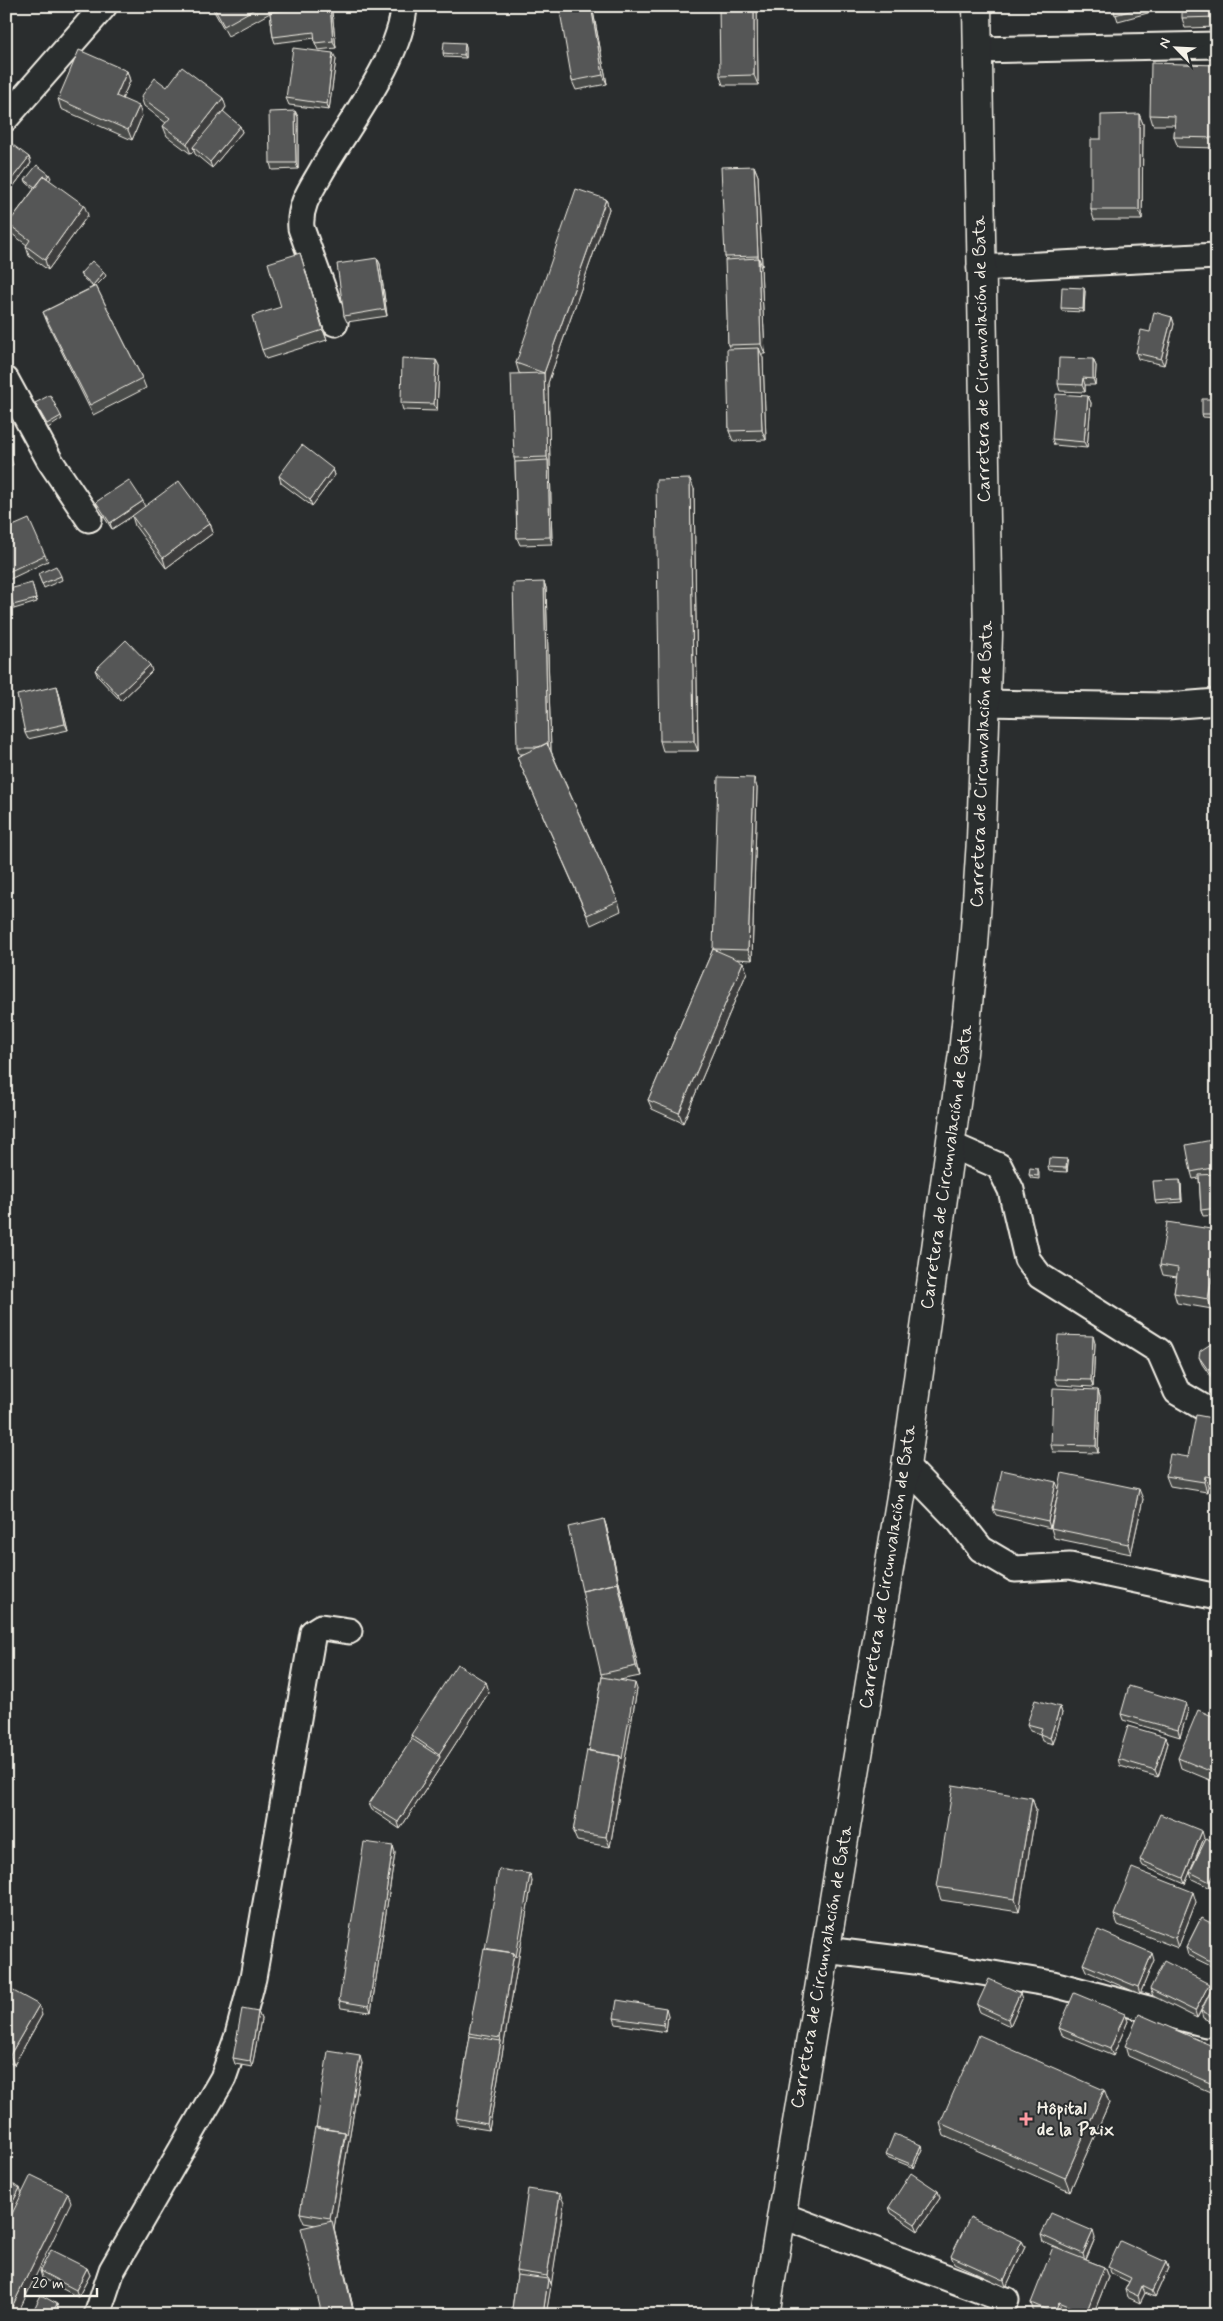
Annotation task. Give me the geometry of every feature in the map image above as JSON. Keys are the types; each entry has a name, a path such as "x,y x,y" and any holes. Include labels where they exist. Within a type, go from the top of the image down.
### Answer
{"main road":[{"name":"Carretera de Circunvalación de Bata","path":"765,2315 906,1466 951,1145 974,945 988,635 980,268 977,6"}],"street":[{"path":"6,118 104,6"},
{"path":"335,323 301,228 300,216 304,204 329,157 370,93 391,54 404,21 404,6"},
{"path":"977,50 1217,46"},
{"path":"980,268 1217,256"},
{"path":"6,380 50,461 89,518"},
{"path":"986,703 1167,706 1217,702"},
{"path":"951,1145 999,1166 1011,1190 1027,1260 1040,1276 1159,1352 1177,1392 1206,1409 1217,1411"},
{"path":"906,1466 960,1522 981,1549 1015,1569 1070,1566 1217,1597"},
{"path":"97,2315 112,2270 223,2078 238,2035 253,1978 313,1632 321,1627 349,1631"},
{"path":"825,1950 915,1961 1053,1984 1206,2024"},
{"path":"781,2214 1006,2300"}],"building":[{"path":"213,6 260,6 224,26"},
{"path":"330,6 333,41 315,43 314,32 273,37 270,12"},
{"path":"559,6 591,6 603,75 572,81"},
{"path":"719,6 754,6 754,75 720,76"},
{"path":"1113,6 1147,6 1115,15"},
{"path":"1182,6 1217,6 1217,17 1182,18"},
{"path":"444,42 465,43 464,55 443,53"},
{"path":"293,48 333,53 327,104 286,98"},
{"path":"79,50 127,71 116,96 139,106 128,130 58,99"},
{"path":"1151,63 1217,65 1216,138 1174,137 1175,116 1150,115"},
{"path":"182,67 223,98 187,144 163,126 170,118 141,97 155,78 167,87"},
{"path":"223,111 240,126 210,162 193,147"},
{"path":"295,111 296,163 270,163 269,112"},
{"path":"1139,114 1139,210 1091,210 1091,139 1101,139 1101,115"},
{"path":"9,142 29,157 6,185 6,146"},
{"path":"37,165 49,174 47,178 44,176 35,187 25,180"},
{"path":"754,166 758,256 725,257 721,167"},
{"path":"44,176 84,205 45,260 26,246 30,240 8,224"},
{"path":"576,189 606,199 544,373 516,363"},
{"path":"300,253 323,330 262,350 252,316 281,307 268,263"},
{"path":"377,258 385,309 344,316 337,264"},
{"path":"758,258 761,344 728,345 725,260"},
{"path":"92,261 104,272 93,285 80,274"},
{"path":"96,286 142,378 90,405 43,312"},
{"path":"1062,287 1084,288 1083,309 1061,308"},
{"path":"1154,312 1172,317 1161,359 1136,353 1141,330 1150,332"},
{"path":"759,348 762,430 729,431 727,349"},
{"path":"402,358 436,360 434,404 401,403"},
{"path":"1059,358 1093,359 1093,379 1083,378 1082,385 1058,384"},
{"path":"544,373 547,457 514,458 511,374"},
{"path":"1056,394 1088,396 1084,442 1052,439"},
{"path":"50,395 61,416 47,424 35,403"},
{"path":"1202,399 1217,399 1217,414 1202,414"},
{"path":"6,441 11,458 6,460"},
{"path":"302,445 333,469 310,500 279,476"},
{"path":"548,460 550,537 517,538 515,462"},
{"path":"690,479 694,741 660,741 656,480"},
{"path":"129,480 143,501 110,523 96,502"},
{"path":"179,481 210,523 163,558 132,516"},
{"path":"29,519 45,555 6,573 6,529"},
{"path":"56,566 61,576 42,584 38,574"},
{"path":"544,582 548,746 547,743 540,747 517,747 513,583"},
{"path":"32,583 36,599 13,605 9,589"},
{"path":"126,640 150,665 118,695 95,670"},
{"path":"57,686 65,724 25,733 17,695"},
{"path":"547,743 618,901 587,915 517,757"},
{"path":"718,777 754,778 748,950 713,949"},
{"path":"713,949 743,962 679,1113 648,1100"},
{"path":"1217,1139 1217,1167 1191,1172 1186,1145"},
{"path":"1049,1158 1067,1159 1066,1168 1048,1167"},
{"path":"1030,1168 1038,1169 1038,1176 1029,1175"},
{"path":"1217,1174 1217,1208 1201,1210 1199,1175"},
{"path":"1180,1180 1181,1199 1155,1201 1153,1181"},
{"path":"1167,1222 1217,1230 1217,1251 1208,1299 1174,1293 1178,1268 1160,1265"},
{"path":"1058,1335 1093,1336 1091,1380 1055,1379"},
{"path":"1217,1340 1217,1383 1199,1357 1200,1351"},
{"path":"1053,1388 1098,1390 1096,1446 1051,1445"},
{"path":"1196,1415 1217,1419 1217,1478 1205,1476 1204,1482 1166,1476 1170,1454 1188,1457"},
{"path":"1002,1470 1056,1482 1048,1521 993,1509"},
{"path":"1062,1473 1139,1489 1128,1544 1051,1528"},
{"path":"604,1519 619,1586 618,1583 582,1591 568,1527"},
{"path":"618,1583 636,1666 601,1674 582,1591"},
{"path":"457,1664 486,1682 439,1754 411,1735"},
{"path":"602,1677 635,1683 622,1759 620,1756 589,1751"},
{"path":"1129,1686 1186,1703 1178,1730 1121,1714"},
{"path":"1035,1700 1060,1707 1050,1738 1040,1734 1042,1728 1027,1724"},
{"path":"1198,1710 1217,1718 1217,1774 1178,1758"},
{"path":"1128,1726 1166,1737 1155,1770 1118,1759"},
{"path":"412,1739 440,1757 398,1822 369,1804"},
{"path":"587,1750 620,1756 606,1837 573,1832"},
{"path":"953,1785 1032,1798 1015,1899 937,1887"},
{"path":"1160,1814 1202,1831 1183,1878 1140,1860"},
{"path":"1206,1839 1217,1844 1217,1869 1210,1882 1190,1872"},
{"path":"364,1842 393,1846 369,2006 339,2001"},
{"path":"1132,1868 1193,1892 1175,1938 1114,1915"},
{"path":"499,1869 530,1874 516,1957 514,1953 485,1949"},
{"path":"1201,1918 1217,1926 1217,1958 1214,1963 1186,1948"},
{"path":"1098,1930 1152,1953 1138,1987 1083,1964"},
{"path":"484,1948 514,1953 500,2038 469,2033"},
{"path":"1164,1961 1209,1984 1195,2011 1150,1989"},
{"path":"989,1979 1020,1993 1008,2019 977,2005"},
{"path":"1217,1981 1217,2019 1201,2011"},
{"path":"6,1987 39,2005 10,2055 6,2053"},
{"path":"1074,1993 1125,2014 1110,2049 1059,2028"},
{"path":"617,2000 666,2008 663,2025 614,2018"},
{"path":"242,2009 258,2012 250,2061 233,2058"},
{"path":"1139,2014 1217,2048 1217,2086 1125,2046"},
{"name":"Hôpital de la Paix","path":"979,2035 1104,2090 1065,2178 940,2123"},
{"path":"470,2036 501,2041 487,2124 456,2118"},
{"path":"328,2051 360,2056 347,2135 345,2132 316,2128"},
{"path":"315,2127 345,2132 330,2218 300,2213"},
{"path":"894,2134 921,2145 913,2165 886,2154"},
{"path":"911,2173 938,2191 915,2224 889,2207"},
{"path":"31,2175 68,2193 8,2315 6,2315 6,2226"},
{"path":"6,2181 20,2188 6,2215"},
{"path":"528,2189 560,2194 547,2276 516,2271"},
{"path":"1051,2213 1093,2231 1083,2254 1041,2235"},
{"path":"970,2217 1022,2241 1004,2280 951,2256"},
{"path":"332,2221 354,2315 322,2315 301,2228"},
{"path":"1120,2241 1166,2262 1152,2291 1142,2286 1138,2296 1125,2290 1131,2278 1108,2267"},
{"path":"1053,2247 1104,2267 1086,2313 1059,2302 1054,2313 1031,2303"},
{"path":"51,2250 87,2268 76,2290 40,2271"},
{"path":"517,2275 548,2279 543,2315 511,2315"},
{"path":"41,2295 57,2304 51,2315 31,2315"}],"place":[{"name":"Hôpital de la Paix","path":"1026,2119"}]}
